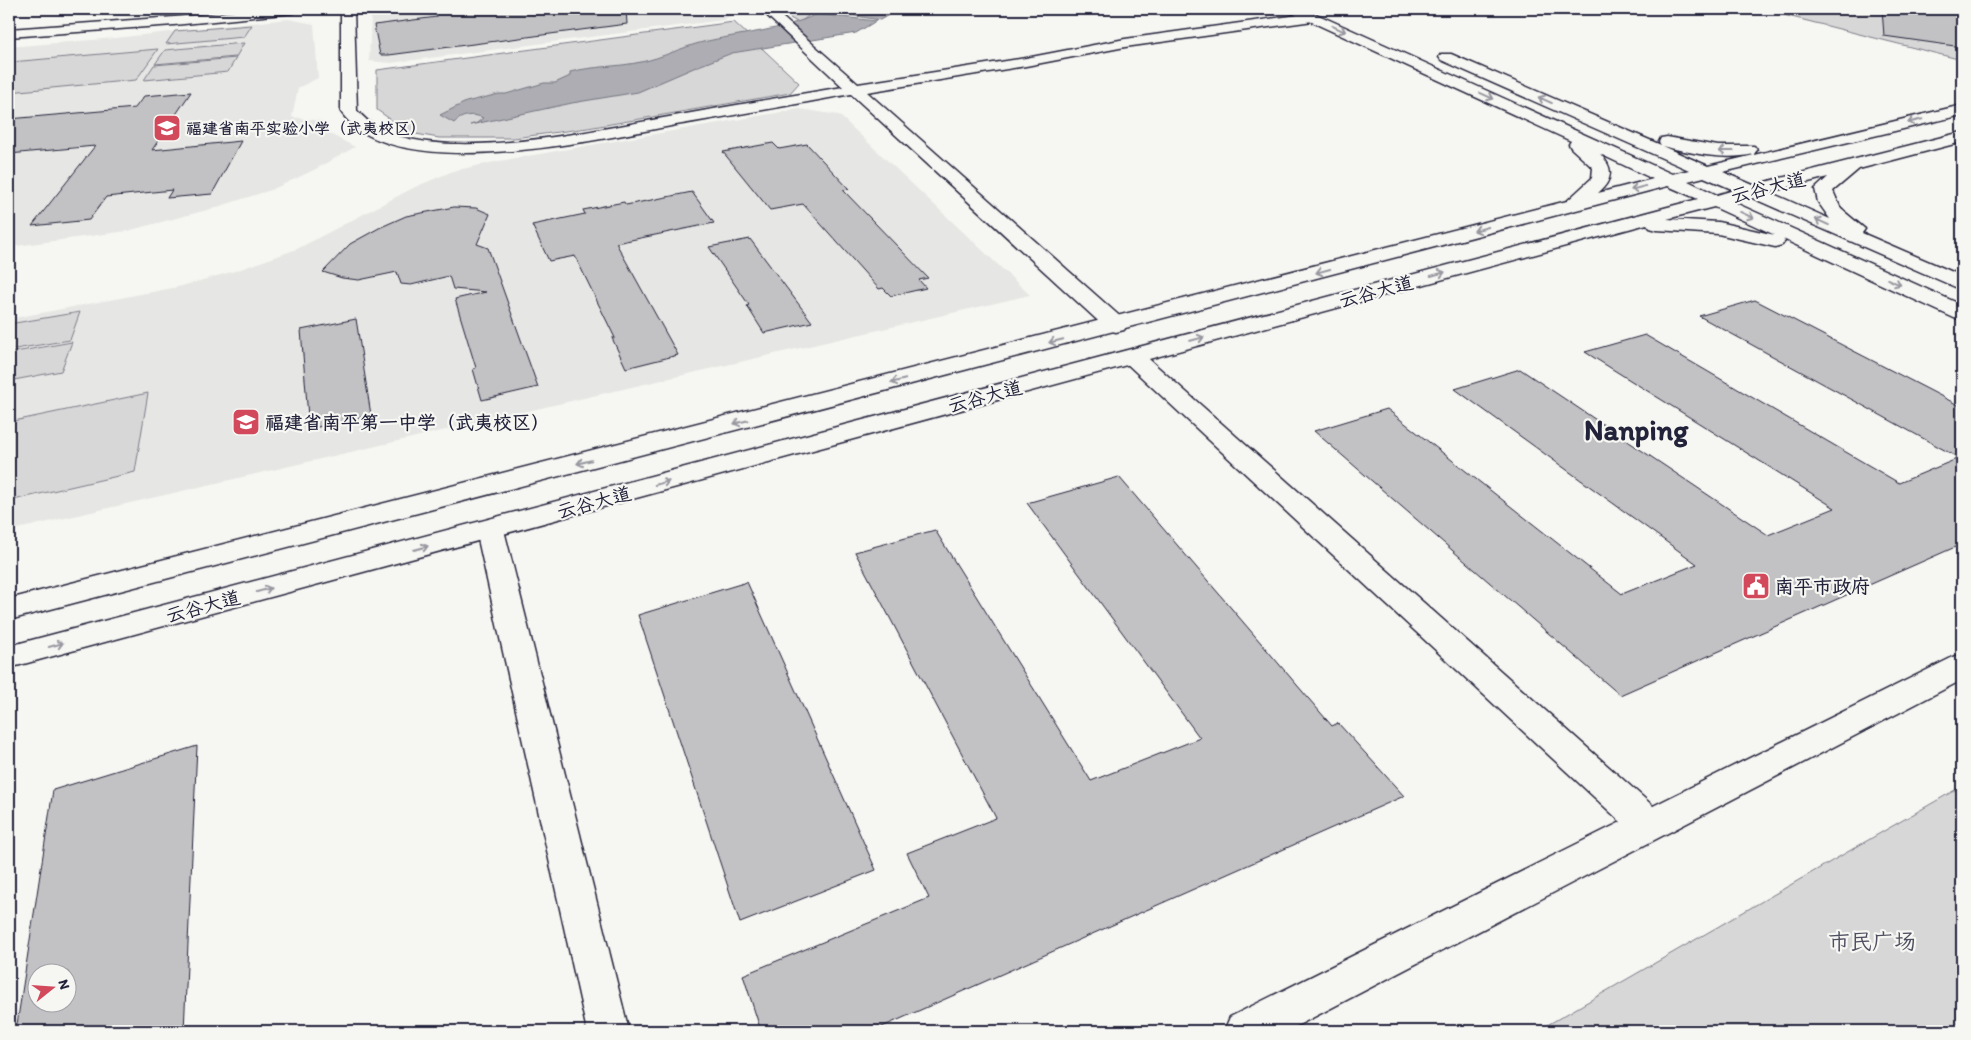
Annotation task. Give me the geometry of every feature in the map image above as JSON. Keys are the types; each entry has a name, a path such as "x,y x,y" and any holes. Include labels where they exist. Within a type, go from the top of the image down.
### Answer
{"main road":[{"path":"9,29 254,9"},
{"path":"9,34 174,21 293,9"},
{"path":"347,9 349,112 368,129 397,140 434,147 472,149 548,143 849,90 1036,60 1125,43 1313,17"},
{"path":"757,9 825,68 1109,327"},
{"path":"766,9 825,68"},
{"path":"1295,9 1962,313"},
{"path":"1435,52 1962,284"},
{"name":"云谷大道","path":"9,610 1109,327 1670,180 1962,110"},
{"path":"1569,111 1664,142 1696,148 1742,151 1809,146"},
{"path":"1547,123 1592,156 1602,166 1604,174 1602,180 1570,206"},
{"name":"云谷大道","path":"9,657 490,530 1613,227 1962,137"},
{"path":"1856,164 1824,190 1825,198 1830,208 1842,220 1908,260"},
{"path":"1613,227 1660,224 1718,228 1817,253 1864,268"},
{"path":"1141,354 1658,821"},
{"path":"490,530 608,1031"},
{"path":"1246,1031 1962,666"}],"shaded area":[{"path":"820,9 899,9 880,20"},
{"path":"386,10 741,10 723,20 391,63 369,61 371,16"},
{"path":"817,14 876,21 856,33 732,53 638,92 572,103 470,125 477,123 483,118 468,116 460,118 454,123 440,115 466,102 506,94 544,83 555,83 570,76 570,72 632,64 695,44 776,28"},
{"name":"福建省南平实验小学（武夷校区）","path":"288,19 314,24 318,78 298,88 292,117 322,121 330,134 355,147 314,170 271,190 211,209 127,231 9,247 9,47 115,38"},
{"name":"福建省南平第一中学（武夷校区）","path":"799,109 839,115 1030,295 9,531 9,319 178,287 238,270 297,249 415,187 453,171 494,162"}],"green space":[{"path":"780,9 817,9 799,23"},
{"path":"1760,9 1962,9 1962,60"},
{"path":"734,22 799,83 790,93 588,128 514,138 439,138 410,133 377,110 377,70"},
{"path":"252,25 244,37 166,44 175,31"},
{"path":"244,43 236,57 155,64 165,50"},
{"path":"158,49 136,80 9,92 9,64 11,62"},
{"path":"236,58 228,72 144,80 154,65"},
{"path":"80,312 70,340 9,350 9,324"},
{"path":"72,342 61,371 9,381 9,353"},
{"path":"148,393 135,472 9,501 9,422"},
{"name":"市民广场","path":"1962,786 1962,1031 1537,1031"}],"building":[{"path":"451,9 626,9 627,24 380,55 374,25 437,17 435,11"},
{"path":"1882,9 1962,9 1962,47 1884,36"},
{"path":"191,92 152,150 241,141 212,194 167,198 172,190 106,197 89,220 32,226 95,146 9,154 9,119 135,108 144,96"},
{"path":"773,143 779,149 807,144 849,189 843,190 928,278 919,280 926,288 891,296 883,288 879,289 803,204 770,210 723,152"},
{"path":"692,192 714,223 616,243 678,355 626,368 612,338 615,338 575,256 549,261 532,225 585,214 583,210 624,202 626,205"},
{"path":"454,207 476,208 490,214 477,244 488,248 538,387 482,400 473,369 476,368 455,299 486,292 453,289 449,276 411,285 401,284 397,272 359,280 342,278 323,272 350,244 379,228 406,216"},
{"path":"750,239 812,322 764,333 747,306 749,305 709,247"},
{"path":"1755,300 1962,407 1962,544 1620,695 1314,431 1387,409 1622,594 1697,564 1455,389 1520,369 1768,535 1835,508 1585,352 1645,335 1899,483 1959,458 1699,316"},
{"path":"356,319 371,415 309,429 301,330"},
{"path":"1119,477 1332,726 1338,723 1404,796 873,1031 761,1031 743,975 929,898 907,853 996,818 855,552 935,530 1091,781 1200,738 1027,503"},
{"path":"747,582 876,870 740,923 638,615"},
{"path":"197,746 184,1031 16,1031 53,790"}],"place":[{"name":"福建省南平实验小学（武夷校区）","path":"167,128"},
{"name":"福建省南平第一中学（武夷校区）","path":"246,422"},
{"name":"南平市政府","path":"1756,586"}],"district":[{"name":"Nanping","path":"1636,430"}]}
